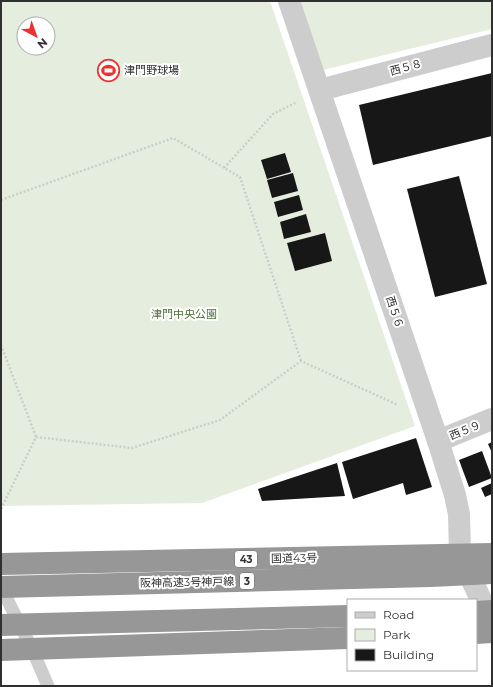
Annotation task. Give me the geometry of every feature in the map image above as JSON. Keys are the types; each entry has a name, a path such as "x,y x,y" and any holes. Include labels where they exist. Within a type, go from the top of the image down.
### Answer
{"highway":[{"name":"国道43号","path":"1,564 492,554"},
{"name":"阪神高速3号神戸線","path":"1,587 430,576 492,573"},
{"path":"477,612 492,611"},
{"path":"1,624 347,616"},
{"path":"477,633 492,632"},
{"path":"17,650 347,638"}],"street":[{"name":"西５６","path":"289,1 455,495 459,514 460,554 492,624"},
{"name":"西５８","path":"320,90 492,45"},
{"name":"西５９","path":"438,441 492,419"}],"lane":[{"path":"1,587 17,650 48,686"}],"path":[{"path":"224,168 273,114 320,90"},
{"path":"1,200 172,138 240,177 301,360 430,419"},
{"path":"1,345 36,437 1,509"},
{"path":"36,437 132,448 220,420 301,360"}],"green space":[{"name":"津門中央公園","path":"1,1 270,1 415,426 202,503 1,506"},
{"path":"300,1 492,1 492,29 323,70"}],"building":[{"path":"492,73 492,136 373,165 359,105"},
{"path":"285,153 291,172 267,179 261,160"},
{"path":"293,173 298,191 272,198 267,180"},
{"path":"459,176 487,284 435,297 407,189"},
{"path":"299,195 303,210 278,217 274,202"},
{"path":"306,214 311,232 284,239 280,222"},
{"path":"325,233 332,261 295,271 287,243"},
{"path":"416,438 432,487 406,495 403,483 353,499 342,462"},
{"path":"492,442 492,453 488,444"},
{"path":"482,451 492,478 469,487 459,460"},
{"path":"337,463 345,496 262,501 258,489"},
{"path":"492,483 492,494 485,497 481,488"}],"place":[{"name":"津門野球場","path":"109,70"}]}
